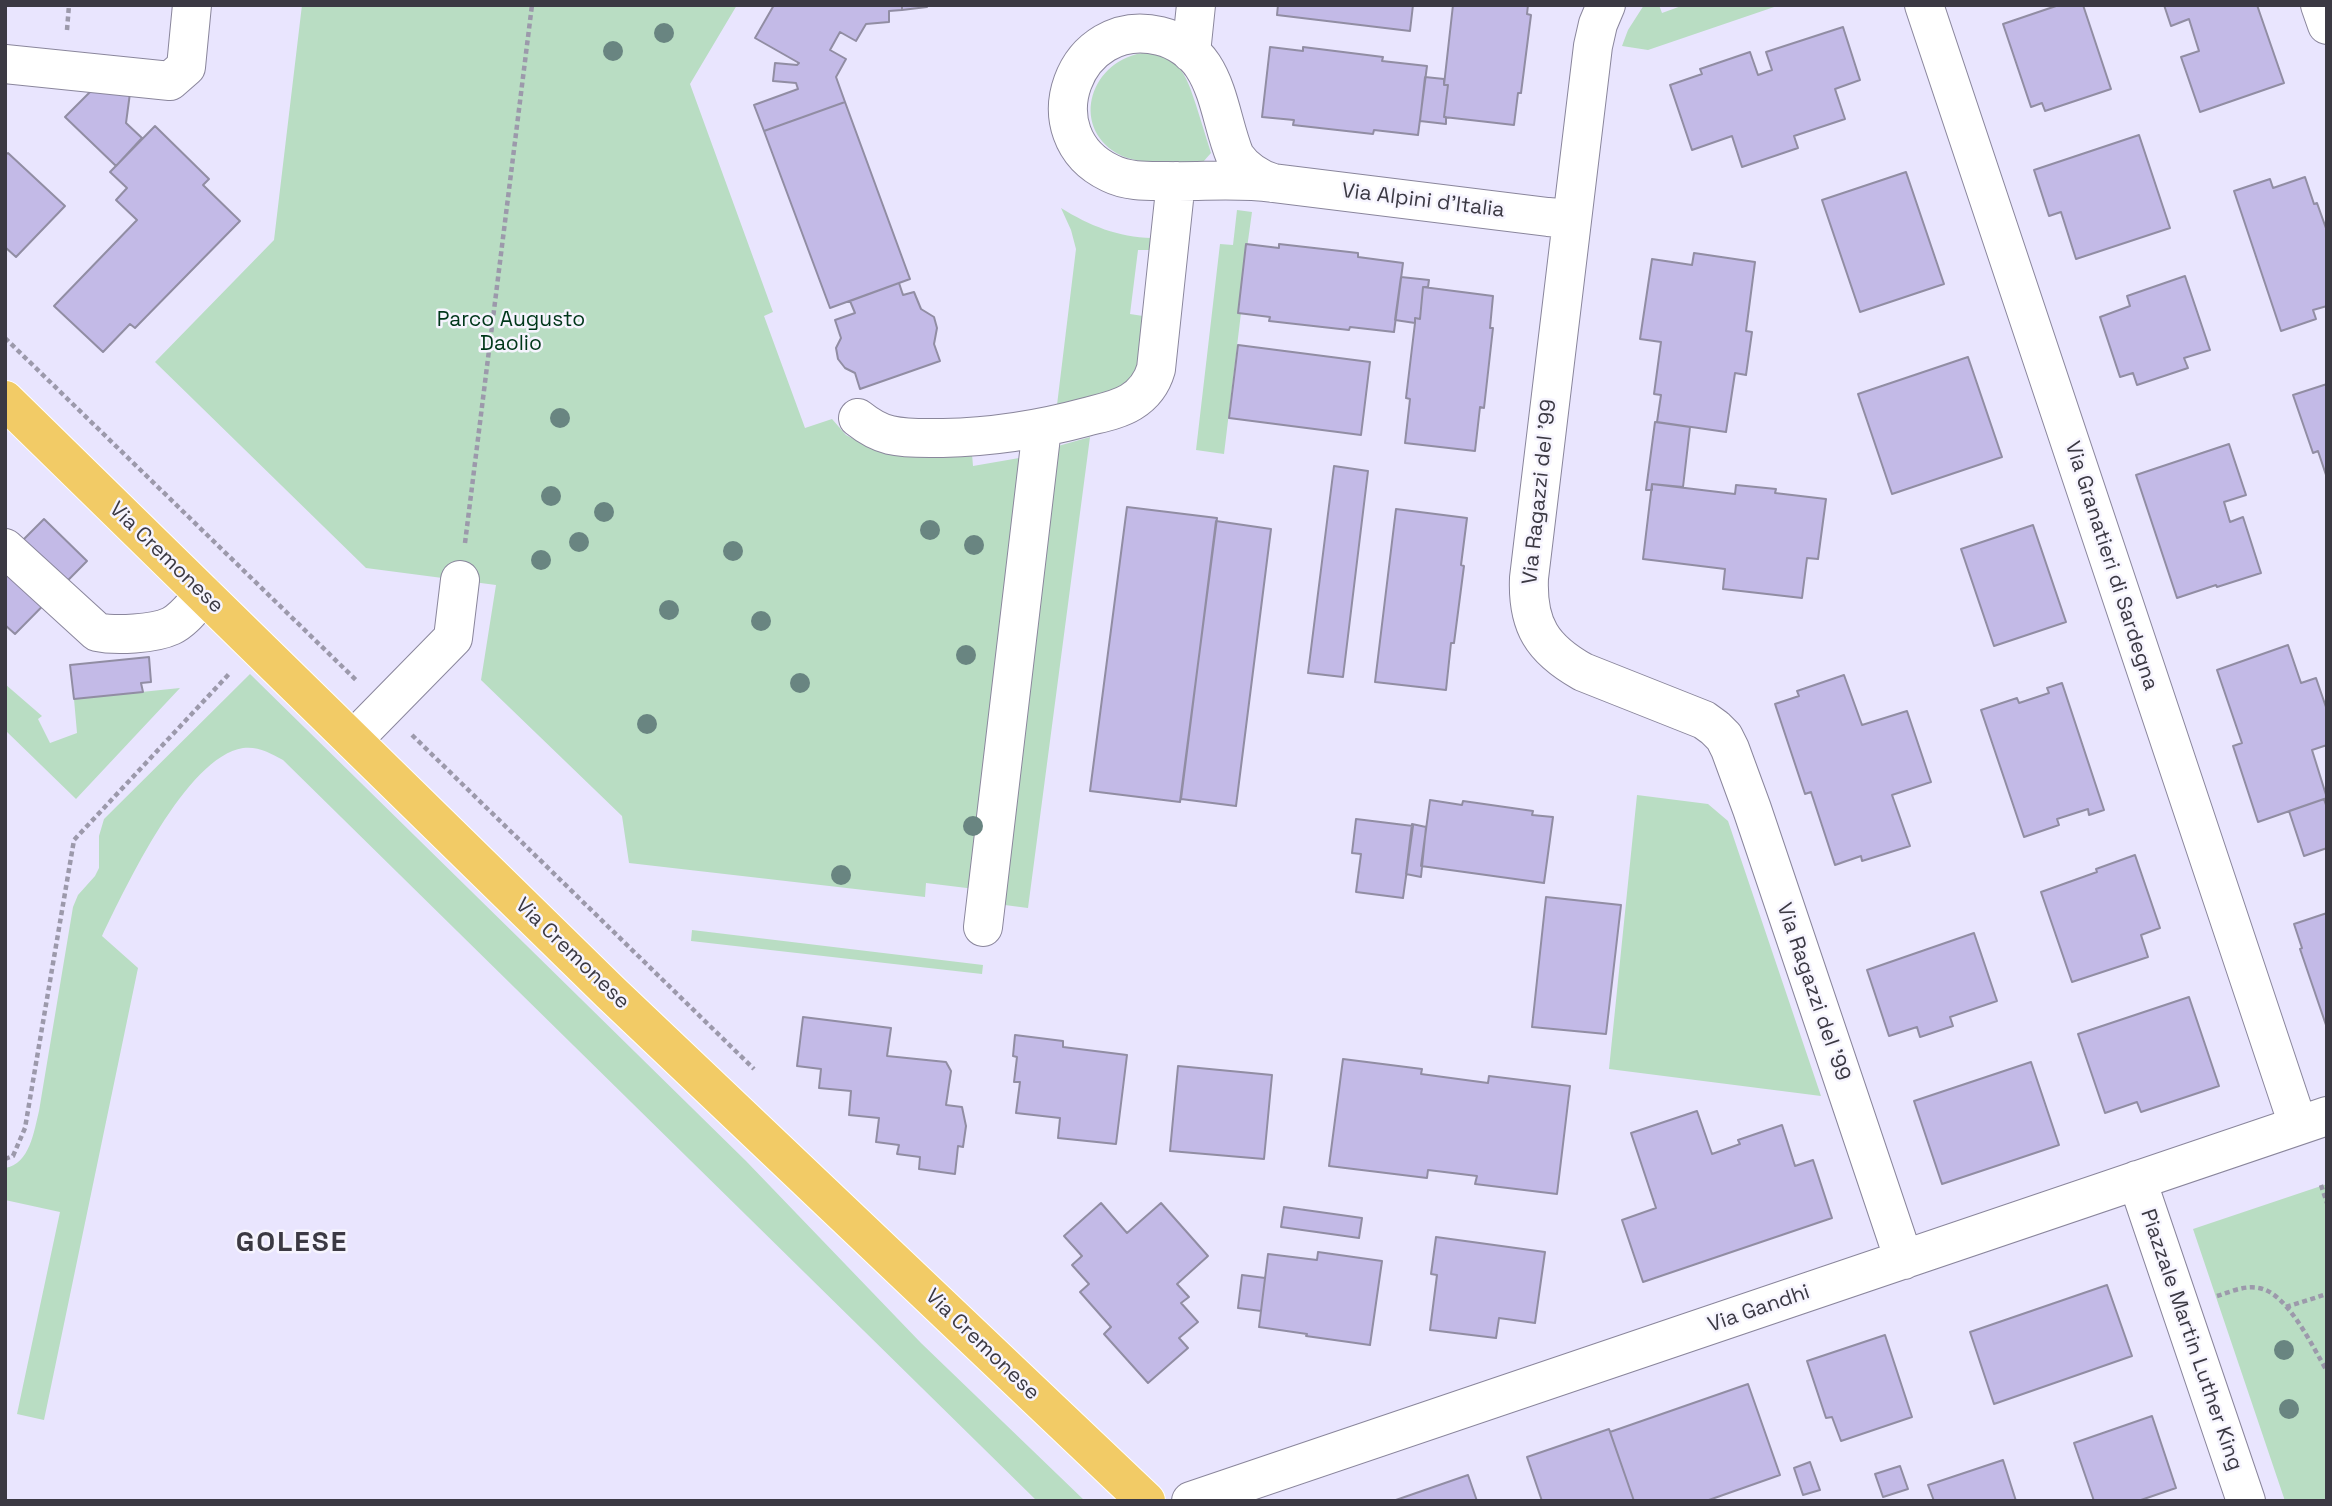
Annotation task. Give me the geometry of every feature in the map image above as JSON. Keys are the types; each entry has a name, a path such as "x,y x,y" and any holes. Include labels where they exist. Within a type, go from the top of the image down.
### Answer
{"main road":[{"name":"Via Cremonese","path":"6,403 610,992 1146,1501"}],"street":[{"path":"5,64 170,81 186,67 192,5"},
{"path":"1196,5 1191,53 1210,79 1235,156 1256,177 1273,183"},
{"name":"Via Ragazzi del '99","path":"1606,5 1593,46 1529,578 1531,619 1540,636 1568,663 1583,672 1704,720 1724,737 1752,809 1904,1260"},
{"name":"Via Granatieri di Sardegna","path":"1924,5 2313,1121"},
{"path":"2320,5 2327,25"},
{"name":"Via Alpini d'Italia","path":"1191,53 1179,43 1157,35 1133,34 1117,37 1090,54 1073,80 1068,111 1070,127 1080,148 1096,165 1125,179 1273,183 1572,219"},
{"path":"858,418 877,431 909,437 962,438 1042,428 1130,402 1146,389 1156,369 1176,181"},
{"path":"983,927 1042,428"},
{"path":"5,548 97,632 109,634 169,627 204,595"},
{"path":"353,740 453,638 460,580"},
{"name":"Via Gandhi","path":"1191,1501 2313,1121"},
{"name":"Piazzale Martin Luther King","path":"2137,1180 2246,1501"}],"path":[{"path":"460,580 532,5"},
{"path":"5,338 760,1074"},
{"path":"5,1158 13,1156 25,1128 74,840 256,645"},
{"path":"2321,1185 2327,1203"},
{"path":"2180,1308 2249,1287 2261,1288 2272,1293 2286,1307 2327,1371"},
{"path":"2286,1307 2327,1294"}],"green space":[{"name":"Parco Augusto Daolio","path":"302,5 737,5 690,84 773,312 764,316 805,428 832,419 846,435 867,446 972,454 973,466 1025,457 975,889 926,883 925,897 629,863 622,816 481,680 496,585 366,568 155,362 274,240"},
{"path":"1644,5 1659,5 1662,13 1684,5 1780,5 1648,50 1622,46 1628,30"},
{"path":"1142,53 1165,57 1184,75 1211,153 1203,162 1130,159 1106,145 1095,131 1091,115 1092,99 1098,83 1108,70 1123,59"},
{"path":"1061,208 1105,229 1152,238 1151,250 1138,250 1130,314 1143,316 1139,360 1134,377 1125,387 1116,391 1096,398 1057,405 1076,249"},
{"path":"1237,210 1252,212 1238,313 1241,313 1224,454 1196,450 1220,244 1233,245"},
{"path":"1090,437 1028,908 997,904 1051,448"},
{"path":"250,674 746,1161 921,1343 1085,1501 1037,1501 283,760 254,748 243,748 222,757 200,774 160,827 102,936 138,968 44,1420 17,1414 60,1212 5,1200 5,1168 20,1160 29,1146 35,1128 73,907 78,895 99,868 99,836 104,819"},
{"path":"5,684 42,716 38,719 50,743 77,733 74,699 180,688 76,799 5,730"},
{"path":"1637,795 1708,804 1728,821 1821,1096 1609,1069"},
{"path":"692,930 983,965 982,974 691,941"},
{"path":"2327,1184 2327,1501 2285,1501 2193,1229"}],"building":[{"path":"774,5 902,5 902,10 889,11 889,22 866,24 856,41 840,32 830,50 846,59 836,77 845,102 764,131 754,105 798,89 796,83 773,81 775,63 799,63 755,38"},
{"path":"902,5 927,5 927,7 902,10"},
{"path":"1278,5 1413,5 1410,31 1277,15"},
{"path":"1453,5 1528,5 1527,14 1531,15 1514,125 1444,117 1448,85 1444,85"},
{"path":"2059,5 2083,5 2111,89 2045,111 2042,103 2031,107 2003,24"},
{"path":"2164,5 2257,5 2284,83 2200,112 2181,57 2199,51 2189,19 2171,26"},
{"path":"1843,27 1860,80 1835,89 1845,119 1794,136 1798,148 1742,167 1732,136 1692,150 1670,85 1702,74 1700,69 1750,52 1758,75 1772,70 1766,52"},
{"path":"1270,47 1303,51 1303,47 1383,57 1382,61 1427,66 1418,135 1374,130 1373,134 1293,125 1294,120 1262,117"},
{"path":"1425,77 1444,79 1444,85 1448,85 1444,117 1446,124 1420,121"},
{"path":"93,89 130,93 126,123 142,138 116,166 65,117"},
{"path":"845,102 910,279 830,308 764,131"},
{"path":"155,126 209,179 203,185 240,221 135,328 130,324 103,352 54,306 137,220 116,200 127,188 110,172"},
{"path":"2139,135 2170,228 2076,259 2061,212 2049,216 2034,170"},
{"path":"8,153 65,206 16,257 5,247 5,155"},
{"path":"1906,172 1944,284 1860,312 1822,200"},
{"path":"2305,177 2327,231 2327,306 2313,310 2316,319 2281,331 2234,191 2270,179 2273,188"},
{"path":"1246,244 1279,248 1279,244 1358,253 1358,257 1403,263 1394,332 1269,321 1270,317 1238,313"},
{"path":"1694,253 1755,262 1746,331 1752,332 1746,375 1735,373 1726,432 1657,422 1661,395 1654,394 1661,342 1640,339 1652,259 1692,265"},
{"path":"2185,276 2210,350 2184,358 2188,368 2137,385 2133,373 2120,377 2100,317 2130,306 2127,296"},
{"path":"1401,277 1429,280 1428,287 1423,287 1420,319 1415,318 1415,323 1395,320"},
{"path":"899,283 903,295 914,292 921,309 934,317 937,328 934,344 940,361 860,389 855,373 845,368 838,359 836,348 841,338 835,320 855,313 850,301"},
{"path":"1423,287 1493,296 1490,328 1493,328 1484,408 1480,407 1475,451 1405,443 1410,399 1406,398 1415,318 1420,319"},
{"path":"1238,345 1370,362 1361,435 1229,418"},
{"path":"1968,357 2002,457 1892,494 1858,394"},
{"path":"2327,384 2327,478 2318,451 2313,453 2293,395"},
{"path":"1655,422 1690,427 1683,487 1652,484 1652,490 1646,490"},
{"path":"2229,444 2246,495 2224,502 2230,522 2243,517 2261,573 2177,598 2136,475"},
{"path":"1334,466 1368,471 1343,677 1308,673"},
{"path":"1652,484 1735,494 1736,485 1776,489 1775,493 1826,499 1818,559 1807,558 1802,598 1723,589 1725,569 1643,559"},
{"path":"1127,507 1217,518 1180,802 1090,791"},
{"path":"1396,509 1467,518 1461,565 1464,566 1446,690 1375,682"},
{"path":"44,519 87,561 15,634 5,625 5,558"},
{"path":"1216,521 1271,529 1236,806 1181,799"},
{"path":"2033,525 2066,622 1994,646 1961,549"},
{"path":"2288,645 2301,683 2316,678 2327,710 2327,745 2312,750 2327,798 2258,822 2233,746 2242,743 2217,670"},
{"path":"149,657 151,682 141,683 143,692 74,699 70,665"},
{"path":"1844,675 1862,725 1907,711 1931,782 1892,795 1910,846 1862,861 1861,856 1835,865 1811,792 1805,794 1775,704 1799,696 1797,691"},
{"path":"2062,683 2104,810 2089,815 2088,809 2057,819 2059,825 2024,837 1981,710 2017,698 2019,703 2049,693 2047,688"},
{"path":"2324,799 2327,808 2327,848 2304,856 2289,811"},
{"path":"1430,800 1462,805 1463,801 1533,811 1532,815 1553,817 1544,883 1421,866"},
{"path":"1356,819 1413,826 1403,898 1356,892 1361,854 1352,853"},
{"path":"1412,824 1426,827 1421,877 1406,874"},
{"path":"2135,855 2160,928 2141,935 2148,957 2072,982 2041,892"},
{"path":"1546,897 1621,905 1606,1034 1532,1027"},
{"path":"2327,913 2327,1028 2294,924"},
{"path":"1974,933 1997,1001 1950,1017 1953,1026 1920,1037 1917,1027 1889,1036 1867,970"},
{"path":"2189,997 2219,1086 2141,1112 2137,1102 2105,1113 2078,1034"},
{"path":"803,1017 891,1028 887,1056 946,1062 951,1071 946,1105 962,1107 966,1126 963,1147 958,1146 955,1174 919,1169 920,1157 897,1154 899,1145 876,1142 879,1118 849,1115 851,1091 819,1088 821,1069 797,1066"},
{"path":"1015,1035 1063,1041 1063,1047 1127,1055 1116,1144 1058,1138 1060,1118 1016,1113 1020,1082 1014,1082 1017,1057 1013,1056"},
{"path":"1343,1059 1422,1069 1421,1074 1488,1083 1489,1076 1570,1086 1557,1194 1475,1184 1477,1176 1428,1170 1427,1178 1329,1166"},
{"path":"2031,1062 2059,1145 1942,1184 1914,1101"},
{"path":"1178,1066 1272,1075 1264,1159 1170,1151"},
{"path":"1697,1111 1712,1154 1740,1144 1738,1140 1782,1125 1795,1166 1813,1160 1832,1218 1643,1282 1622,1220 1656,1208 1631,1133"},
{"path":"1101,1203 1127,1233 1161,1203 1208,1256 1177,1284 1189,1297 1181,1303 1198,1322 1179,1338 1188,1348 1148,1383 1104,1334 1111,1327 1080,1292 1089,1284 1072,1265 1082,1256 1064,1236"},
{"path":"1284,1207 1362,1218 1359,1238 1281,1227"},
{"path":"1436,1237 1545,1252 1535,1323 1499,1318 1496,1338 1430,1330 1437,1275 1431,1274"},
{"path":"1318,1252 1382,1261 1370,1345 1259,1327 1268,1254 1317,1260"},
{"path":"1242,1275 1265,1278 1261,1311 1238,1308"},
{"path":"2107,1285 2132,1356 1994,1404 1970,1332"},
{"path":"1885,1335 1912,1417 1841,1441 1832,1417 1826,1418 1807,1361"},
{"path":"1748,1384 1780,1475 1706,1501 1634,1501 1610,1432"},
{"path":"2152,1416 2176,1488 2138,1501 2094,1501 2074,1443"},
{"path":"1609,1429 1634,1501 1542,1501 1527,1457"},
{"path":"2003,1460 2016,1501 1934,1501 1928,1485"},
{"path":"1810,1462 1820,1490 1803,1495 1794,1468"},
{"path":"1900,1466 1908,1489 1883,1497 1875,1474"},
{"path":"1468,1475 1477,1501 1393,1501"}],"district":[{"name":"GOLESE","path":"292,1243"}]}
